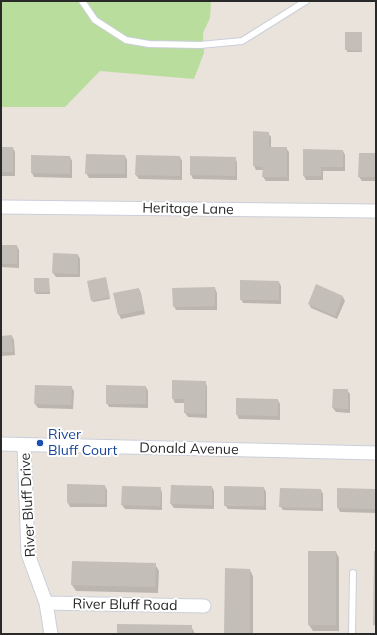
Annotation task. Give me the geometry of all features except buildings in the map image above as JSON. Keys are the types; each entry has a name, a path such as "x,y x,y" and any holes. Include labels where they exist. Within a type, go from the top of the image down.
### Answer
{"street":[{"name":"Heritage Lane","path":"1,207 376,211"},
{"name":"Donald Avenue","path":"1,444 376,453"},
{"name":"River Bluff Drive","path":"24,444 28,554 46,603 51,634"},
{"name":"River Bluff Road","path":"46,603 204,606"}],"lane":[{"path":"82,1 95,20 126,40 149,44 200,45 242,41 306,1"},
{"path":"352,634 353,573"}],"green space":[{"path":"1,1 211,1 210,18 203,33 204,53 194,79 100,71 65,107 1,107"}],"place":[{"name":"River Bluff Court","path":"40,443"}]}
